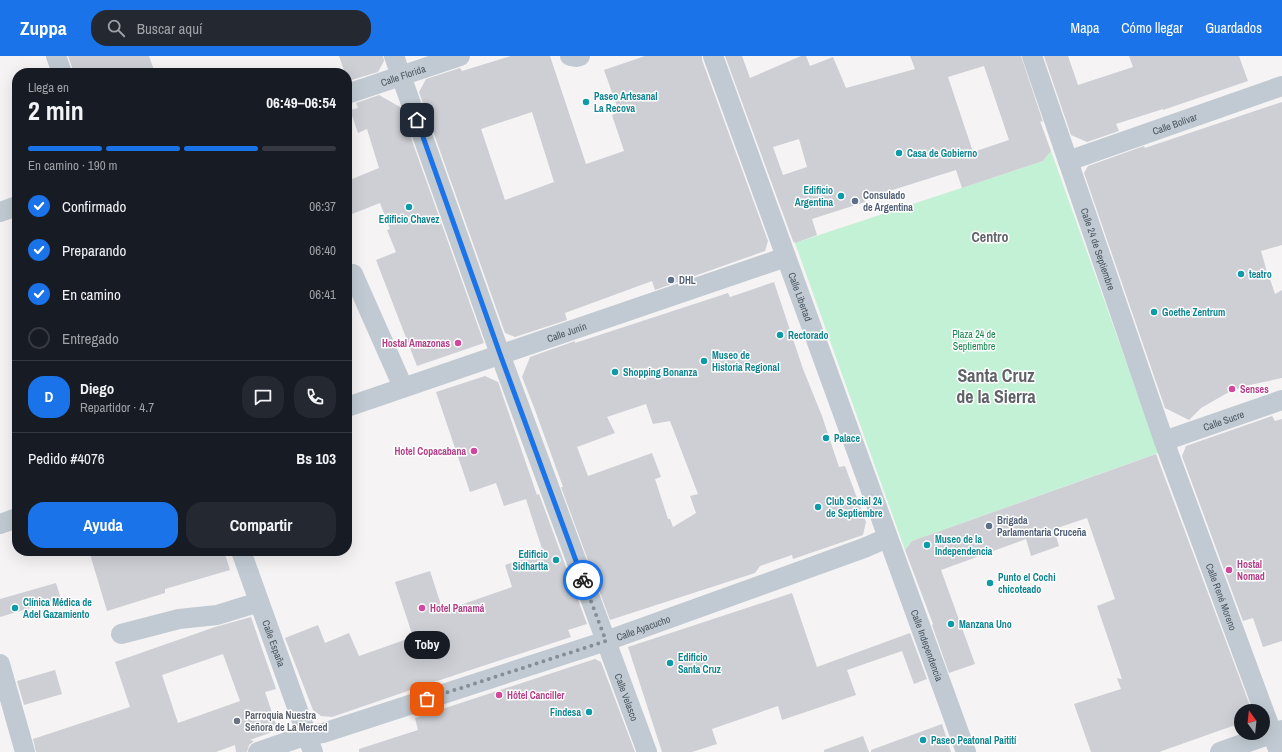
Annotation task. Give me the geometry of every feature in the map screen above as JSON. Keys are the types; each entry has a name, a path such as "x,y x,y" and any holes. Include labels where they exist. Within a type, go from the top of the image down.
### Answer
{"street":[{"path":"56,56 60,68"},
{"name":"Calle Velasco","path":"394,56 500,354 647,752"},
{"name":"Calle Florida","path":"352,92 460,56"},
{"path":"570,56 580,56"},
{"name":"Calle Libertad","path":"713,56 887,538"},
{"name":"Calle 24 de Septiembre","path":"1032,56 1164,441"},
{"name":"Calle Bolívar","path":"1068,161 1282,86"},
{"path":"0,212 12,208"},
{"name":"Calle Junín","path":"352,405 786,257"},
{"path":"353,274 403,387"},
{"name":"Calle Sucre","path":"1164,441 1282,400"},
{"name":"Calle René Moreno","path":"1164,441 1277,739"},
{"path":"0,524 12,520"},
{"name":"Calle Ayacucho","path":"258,752 310,744 323,733 606,641 864,548 887,538"},
{"name":"Calle Independencia","path":"887,538 966,752"},
{"name":"Calle España","path":"243,556 310,744"},
{"path":"121,634 170,621 217,615 259,602"},
{"path":"0,664 25,752"},
{"path":"1220,752 1277,739"}],"green space":[{"name":"Plaza 24 de Septiembre","path":"1051,151 1154,440 1161,452 912,541 905,550 795,243 1043,161"}],"building":[{"path":"68,56 149,56 153,68 72,68"},
{"path":"339,56 383,56 384,61 378,72 352,80 352,68 343,68"},
{"path":"511,56 550,56 586,164 624,151 612,115 619,112 604,70 645,56 702,56 702,60 768,241 765,251 655,290 652,281 565,313 567,320 515,337 505,333 419,92 426,79 460,68 462,71","holes":["532,112 554,182 505,200 481,129"]},
{"path":"725,56 742,56 750,78 801,56 806,56 810,66 833,57 846,88 915,69 910,56 1021,56 1043,122 1040,121 1051,151 1043,161 962,188 956,170 864,199 865,202 812,219 817,235 795,243","holes":["984,66 1009,140 973,152 948,77","799,139 807,167 783,175 773,147"]},
{"path":"1044,56 1068,56 1078,85 1133,67 1129,56 1239,56 1248,81 1163,110 1116,124 1119,131 1087,142 1071,135"},
{"path":"379,95 400,107 484,343 417,366 376,260 396,252 387,230 390,229 380,203 352,214 352,179 379,168 367,129 358,133 352,116 352,110 358,108 356,103"},
{"path":"1282,102 1282,245 1261,251 1275,294 1282,290 1282,378 1245,386 1229,392 1201,408 1189,420 1165,408 1084,173 1088,166 1144,146 1145,148"},
{"path":"774,282 803,369 822,416 839,467 845,466 866,522 863,535 793,559 792,555 760,566 755,573 610,620 522,377 530,357 575,341 575,343 728,293 730,297","holes":["646,404 653,424 670,421 698,494 690,496 696,513 673,527 670,519 668,519 655,479 661,477 652,453 588,476 577,447 615,433 607,417"]},
{"path":"485,376 498,382 537,495 539,494 587,624 568,630 571,637 332,717 321,716 313,710 285,638 318,625 325,643 349,633 359,656 413,637 395,582 430,571 443,611 512,587 505,565 543,552 526,499 504,506 496,483 470,492 436,392"},
{"path":"1272,416 1275,421 1282,419 1282,641 1263,647 1253,618 1243,621 1182,456 1186,446"},
{"path":"1156,454 1249,704 1234,704 1234,725 1159,752 1091,752 1074,704 1121,689 1117,678 1122,679 1097,606 1115,599 1087,518 1054,529 1059,546 1031,556 1026,539 941,570 975,664 949,673 932,625 933,624 905,550 912,541"},
{"path":"90,556 226,556 230,570 165,589 165,593 107,611"},
{"name":"Clínica Médica de Adel Gazamiento","path":"56,583 61,599 0,617 0,599"},
{"path":"792,593 817,667 910,633 927,679 914,684 902,651 847,670 856,695 782,720 778,706 712,729 717,744 692,752 662,752 628,647"},
{"path":"251,617 276,689 265,692 278,730 250,740 254,741 249,745 247,752 236,752 235,745 216,752 36,752 33,739 130,707 115,662 215,627","holes":["223,654 240,701 178,723 162,675"]},
{"path":"595,659 601,662 635,752 359,752 359,749 418,730 415,718"},
{"path":"55,670 62,694 24,705 17,681"},
{"name":"Paseo Peatonal Paitití","path":"942,724 951,752 871,752 871,750"},
{"path":"863,736 869,752 824,752 824,750"}],"way so far":[{"path":"427,699 606,641 583,580"}],"place":[{"name":"Paseo Artesanal La Recova","path":"586,102"},
{"name":"Casa de Gobierno","path":"899,153"},
{"name":"Edificio Argentina","path":"841,196"},
{"name":"Consulado de Argentina","path":"855,201"},
{"name":"Edificio Chavez","path":"409,207"},
{"name":"teatro","path":"1241,274"},
{"name":"DHL","path":"671,280"},
{"name":"Goethe Zentrum","path":"1154,312"},
{"name":"Rectorado","path":"780,335"},
{"name":"Hostal Amazonas","path":"458,343"},
{"name":"Museo de Historia Regional","path":"704,361"},
{"name":"Shopping Bonanza","path":"615,372"},
{"name":"Senses","path":"1232,389"},
{"name":"Palace","path":"826,438"},
{"name":"Hotel Copacabana","path":"474,451"},
{"name":"Club Social 24 de Septiembre","path":"818,507"},
{"name":"Brigada Parlamentaria Cruceña","path":"989,526"},
{"name":"Museo de la Independencia","path":"927,545"},
{"name":"Edificio Sidhartta","path":"556,560"},
{"name":"Hostal Nomad","path":"1229,570"},
{"name":"Punto el Cochi chicoteado","path":"990,583"},
{"name":"Clínica Médica de Adel Gazamiento","path":"15,608"},
{"name":"Hotel Panamá","path":"422,608"},
{"name":"Manzana Uno","path":"951,624"},
{"name":"Edificio Santa Cruz","path":"670,663"},
{"name":"Hôtel Canciller","path":"499,695"},
{"name":"Toby","path":"427,699"},
{"name":"Findesa","path":"589,712"},
{"name":"Parroquia Nuestra Señora de La Merced","path":"237,721"},
{"name":"Paseo Peatonal Paitití","path":"923,740"}],"district":[{"name":"Centro","path":"990,237"},
{"name":"Santa Cruz de la Sierra","path":"996,386"}],"route":[{"path":"417,120 500,354 583,580"}]}
